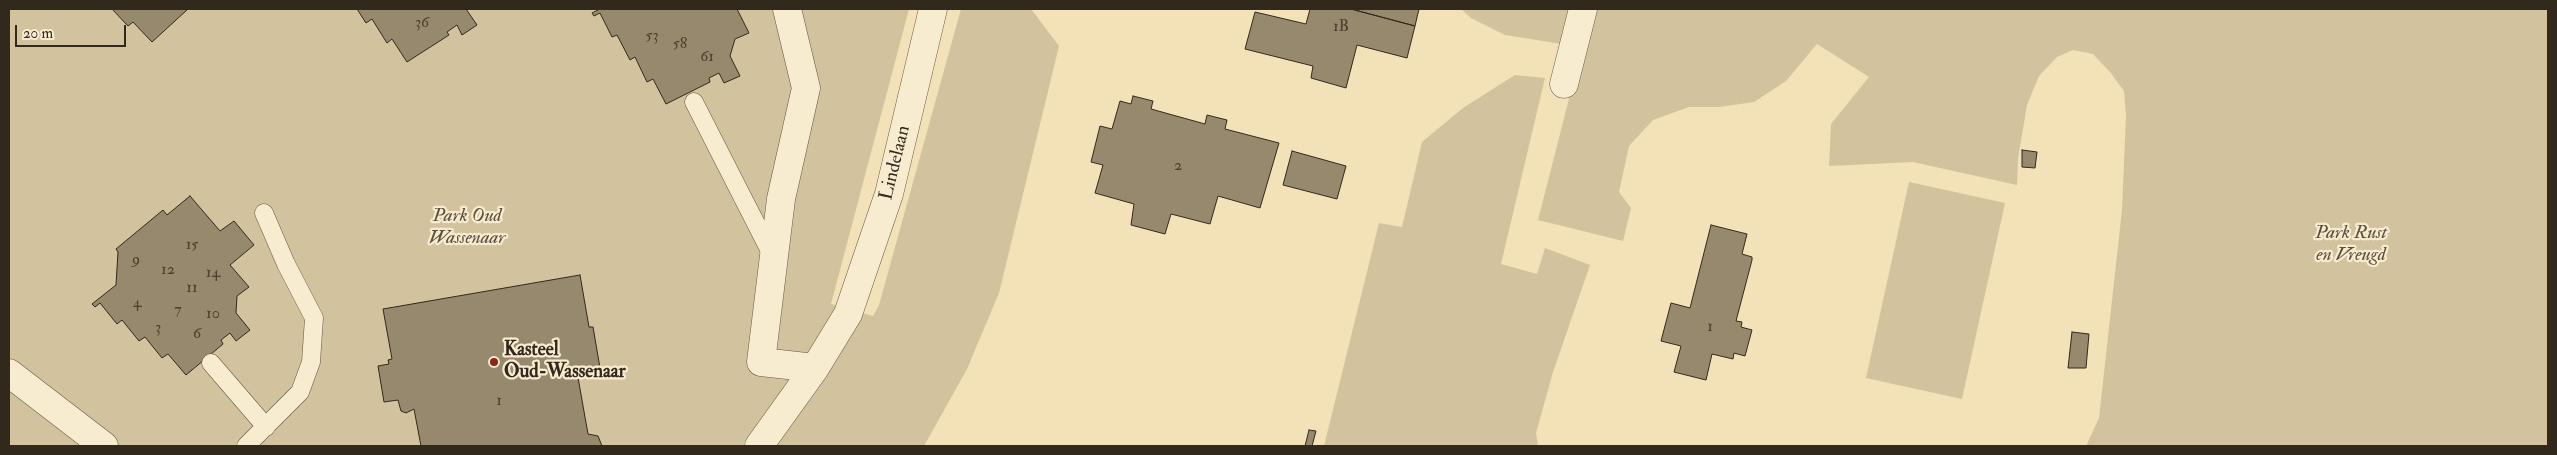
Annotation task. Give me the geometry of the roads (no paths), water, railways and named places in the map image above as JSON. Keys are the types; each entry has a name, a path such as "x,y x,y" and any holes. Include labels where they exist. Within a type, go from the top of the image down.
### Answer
{"street":[{"path":"759,446 815,368 761,362 781,199 806,88 787,9"},
{"name":"Lindelaan","path":"815,368 848,314 889,194 934,9"},
{"path":"1564,84 1584,9"},
{"path":"9,373 104,446"}],"lane":[{"path":"694,102 774,258"},
{"path":"246,446 300,392 311,362 314,318 286,264 264,213"},
{"path":"211,363 266,427"}],"place":[{"name":"Kasteel Oud-Wassenaar","path":"494,362"}],"park label":[{"name":"Park Oud Wassenaar","path":"467,228"},
{"name":"Park Rust en Vreugd","path":"2351,245"}]}
